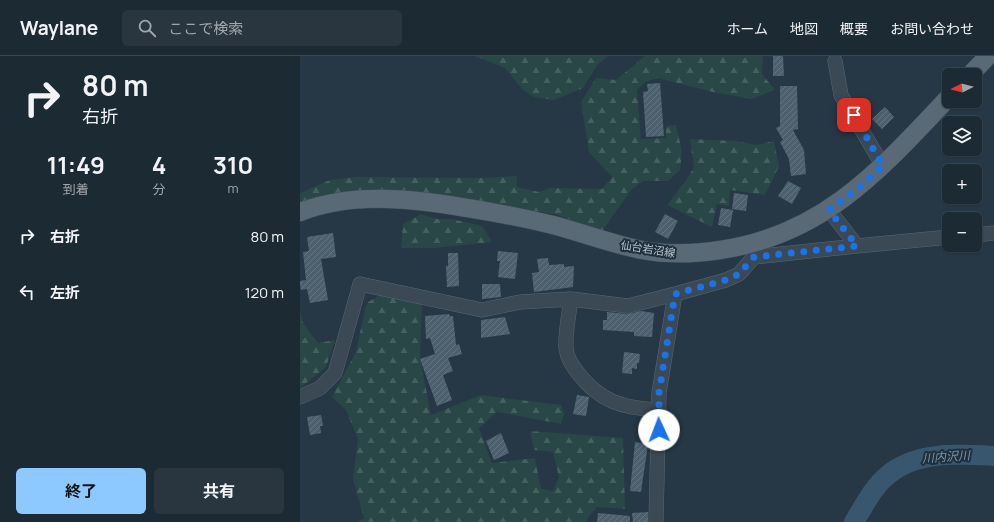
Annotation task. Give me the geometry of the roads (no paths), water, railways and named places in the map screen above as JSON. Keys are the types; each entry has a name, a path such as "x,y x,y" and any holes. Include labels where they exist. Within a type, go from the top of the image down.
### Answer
{"main road":[{"path":"977,68 988,56"},
{"name":"仙台岩沼線","path":"300,212 319,205 343,200 368,198 400,199 512,215 554,225 615,244 648,251 676,254 706,252 759,243 788,232 829,210 858,188 883,166 942,104"}],"street":[{"path":"835,61 841,95 883,166"},
{"path":"829,210 857,246"},
{"path":"982,234 994,233"},
{"path":"300,397 320,388 335,373 360,284 482,310 520,302 571,299 628,306 726,280 739,274 754,257 942,238"},
{"path":"656,522 658,410 662,372 675,294"},
{"path":"571,299 566,329 566,349 570,363 582,379 597,394 615,402 634,408 658,410"}],"waterway":[{"name":"川内沢川","path":"854,522 878,485 899,467 925,458 938,456 994,456"}]}
